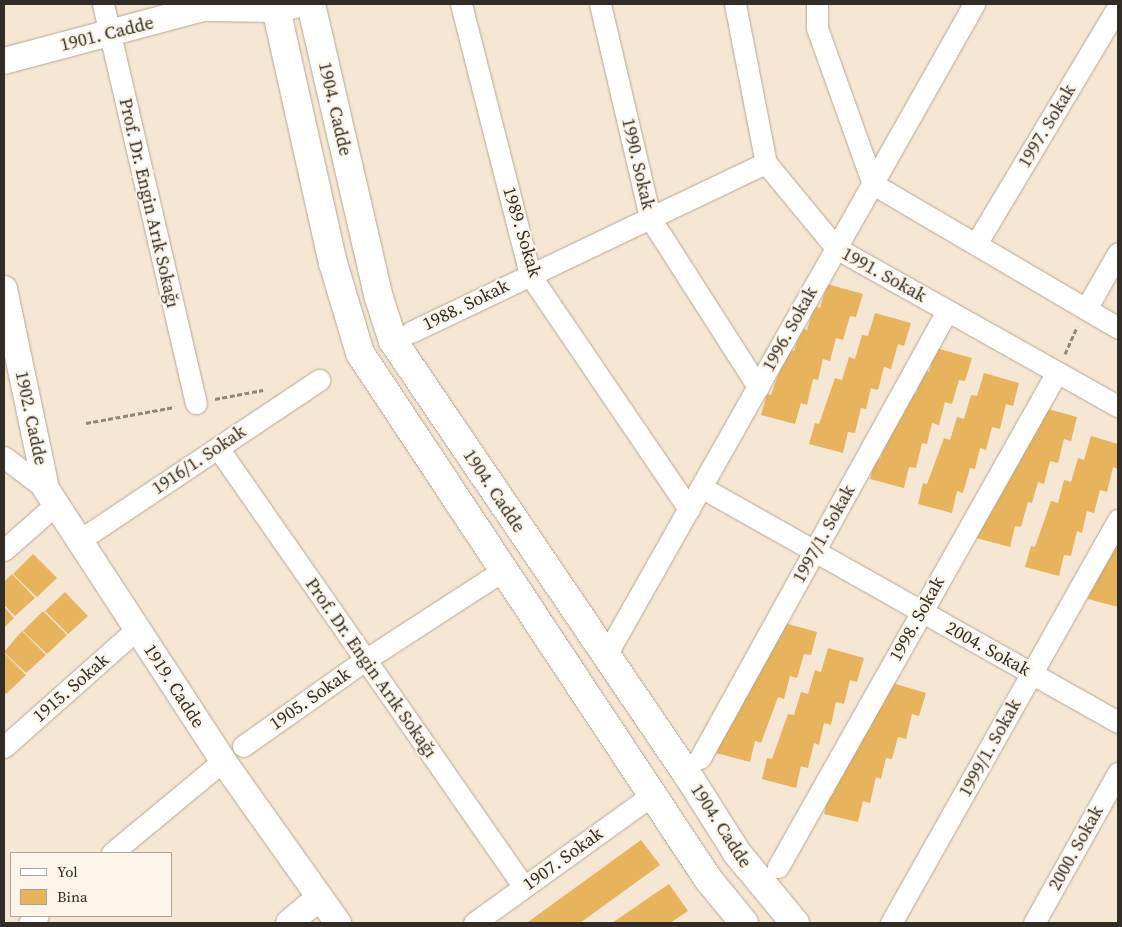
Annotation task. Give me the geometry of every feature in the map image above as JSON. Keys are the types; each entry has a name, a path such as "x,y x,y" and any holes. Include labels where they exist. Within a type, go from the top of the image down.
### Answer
{"main road":[{"name":"1904. Cadde","path":"311,4 379,298 393,341 606,655 738,854 787,914"},
{"name":"1904. Cadde","path":"283,6 333,263 360,353 502,571 708,880 744,923"},
{"path":"758,923 787,914"}],"street":[{"name":"Prof. Dr. Engin Arık Sokağı","path":"102,4 196,402"},
{"name":"1989. Sokak","path":"461,4 530,274 689,509"},
{"name":"1990. Sokak","path":"600,4 650,218 758,387"},
{"name":"1991. Sokak","path":"735,4 766,163 836,248 1118,406"},
{"path":"817,4 817,28 872,184 1118,328"},
{"name":"1996. Sokak","path":"606,655 974,4"},
{"name":"1901. Cadde","path":"4,61 214,6 283,6"},
{"name":"1997. Sokak","path":"976,244 1118,7"},
{"name":"1988. Sokak","path":"411,332 766,163"},
{"path":"1086,309 1118,253"},
{"name":"1902. Cadde","path":"4,289 51,496"},
{"name":"1997/1. Sokak","path":"700,758 947,311"},
{"name":"1998. Sokak","path":"778,867 1057,372"},
{"name":"1916/1. Sokak","path":"80,540 319,380"},
{"name":"Prof. Dr. Engin Arık Sokağı","path":"218,448 524,888"},
{"name":"1919. Cadde","path":"4,457 51,496 138,629 233,753 320,897 338,923"},
{"name":"2004. Sokak","path":"701,488 1118,722"},
{"path":"4,550 51,496"},
{"name":"1999/1. Sokak","path":"891,923 1118,520"},
{"name":"1905. Sokak","path":"113,852 233,753 365,660 502,571"},
{"name":"1915. Sokak","path":"4,747 138,629"},
{"name":"2000. Sokak","path":"1034,923 1118,773"},
{"name":"1907. Sokak","path":"474,923 652,795"},
{"path":"289,923 320,897"}],"path":[{"path":"1057,372 1086,309"}],"building":[{"path":"827,284 863,294 856,317 850,316 843,340 836,338 830,361 823,359 818,380 813,379 807,405 801,403 795,424 761,415 767,394 771,395 787,349 794,351 801,328 807,330 814,306 820,308"},
{"path":"875,313 911,323 904,346 898,344 891,369 884,367 878,390 871,388 866,409 861,408 855,433 848,432 843,453 809,444 815,423 819,424 835,378 842,380 849,357 855,359 862,335 868,336"},
{"path":"936,348 972,358 965,381 959,380 952,404 945,402 939,425 932,423 927,444 922,443 916,468 909,467 904,488 870,479 875,458 880,459 896,413 903,415 910,392 916,394 923,370 929,372"},
{"path":"984,373 1019,383 1013,406 1006,404 1000,429 992,427 986,450 980,448 975,469 970,468 963,493 957,491 952,513 918,504 923,483 927,484 944,438 950,440 957,417 964,419 971,395 977,396"},
{"path":"1041,407 1077,417 1071,441 1064,439 1058,463 1050,461 1044,484 1038,482 1032,503 1028,502 1021,527 1015,526 1010,547 976,538 981,517"},
{"path":"1091,436 1118,444 1118,469 1113,467 1107,492 1100,490 1094,513 1087,511 1082,533 1077,531 1071,556 1064,555 1059,576 1025,567 1031,546 1035,547 1051,501 1058,503 1064,480 1071,482 1078,458 1084,460"},
{"path":"1118,535 1118,607 1088,599 1093,578 1097,579 1105,555"},
{"path":"33,554 57,578 37,597 13,574"},
{"path":"12,574 35,598 15,616 4,605 4,582"},
{"path":"65,592 88,616 68,634 45,611"},
{"path":"4,607 14,618 4,628"},
{"path":"43,611 67,635 47,654 23,631"},
{"path":"781,622 817,632 811,655 804,654 797,678 790,676 784,699 778,697 761,743 755,741 750,762 716,753 721,732 768,644 775,646"},
{"path":"22,631 46,655 26,673 4,652"},
{"path":"828,648 864,658 857,682 850,680 844,704 836,702 831,725 824,723 819,745 814,743 808,768 801,766 796,788 762,779 767,758 772,759 788,714 794,715 801,692 808,694 815,670 821,672"},
{"path":"4,653 26,675 6,694 4,692"},
{"path":"889,682 926,693 919,716 912,714 906,739 898,737 892,759 886,758 881,779 876,777 870,803 863,801 858,822 824,814 829,793 834,793 841,769 863,727 870,729 877,704 883,706"},
{"path":"641,840 660,865 580,923 528,922"},
{"path":"669,884 688,911 670,923 612,923"}]}
